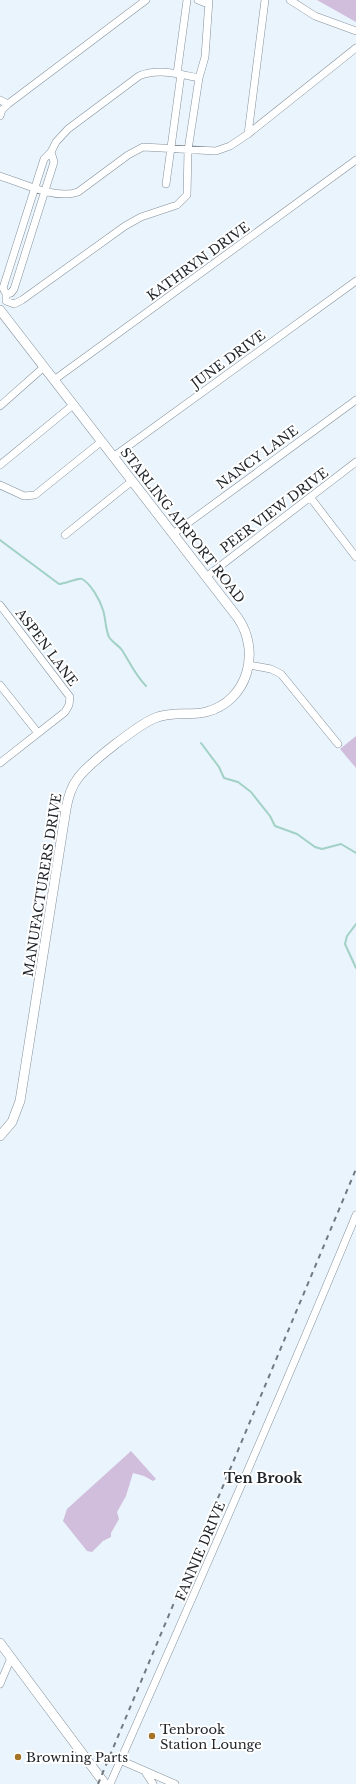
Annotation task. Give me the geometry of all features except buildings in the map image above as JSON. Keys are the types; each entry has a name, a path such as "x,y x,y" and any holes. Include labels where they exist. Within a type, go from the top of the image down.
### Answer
{"street":[{"path":"0,116 2,110 8,104 146,0"},
{"path":"166,184 172,149 187,0"},
{"path":"4,300 14,304 22,300 125,226 138,219 177,205 185,199 188,191 188,150 199,78 205,57 208,2 198,0"},
{"path":"248,134 265,0"},
{"path":"290,0 315,16 356,31"},
{"path":"0,176 56,194 73,194 138,149 149,146 188,150 220,150 230,146 248,134 356,48"},
{"path":"4,300 3,288 44,159 52,152 56,142 68,129 133,80 151,73 179,74 199,78"},
{"path":"0,100 8,104"},
{"path":"4,300 14,289 54,162 52,152"},
{"name":"KATHRYN DRIVE","path":"54,380 356,160"},
{"name":"JUNE DRIVE","path":"113,457 356,281"},
{"name":"STARLING AIRPORT ROAD","path":"0,310 244,627 250,648 249,665"},
{"path":"0,406 44,367"},
{"name":"NANCY LANE","path":"173,534 356,400"},
{"path":"0,465 74,405"},
{"path":"0,485 24,496 34,495 102,442"},
{"name":"PEER VIEW DRIVE","path":"206,576 356,462"},
{"path":"65,535 132,481"},
{"path":"310,497 356,557"},
{"name":"ASPEN LANE","path":"0,605 70,697 70,705 65,712 38,733"},
{"path":"249,665 271,669 282,675 338,744"},
{"name":"MANUFACTURERS DRIVE","path":"0,1136 12,1122 20,1101 61,808 78,777 101,757 154,718 170,714 201,713 222,705 240,688 249,665"},
{"path":"0,685 38,733 0,764"},
{"name":"FANNIE DRIVE","path":"110,1784 152,1691 294,1363 356,1215"},
{"path":"0,1643 105,1784"},
{"path":"0,1684 11,1658"},
{"path":"120,1760 146,1773 175,1784"},
{"path":"146,1773 153,1784"}],"shaded area":[{"path":"317,0 356,0 356,22"},
{"path":"356,736 356,768 340,749"},
{"path":"131,1451 156,1479 153,1481 144,1476 133,1473 126,1496 117,1512 119,1519 111,1533 111,1537 103,1541 92,1552 87,1551 63,1521 67,1509"}],"waterway":[{"path":"0,540 59,584 80,579 85,581 95,593 102,606 109,637 122,650 136,674 146,686"},
{"path":"201,743 219,767 224,778 238,782 251,792 270,816 275,826 297,834 315,847 322,849 341,844 356,853"},
{"path":"356,924 347,936 345,944 356,968"}],"railway":[{"path":"98,1784 356,1169"}],"place":[{"name":"Tenbrook Station Lounge","path":"152,1736"},
{"name":"Browning Parts","path":"18,1757"}],"district":[{"name":"Ten Brook","path":"263,1478"}]}
